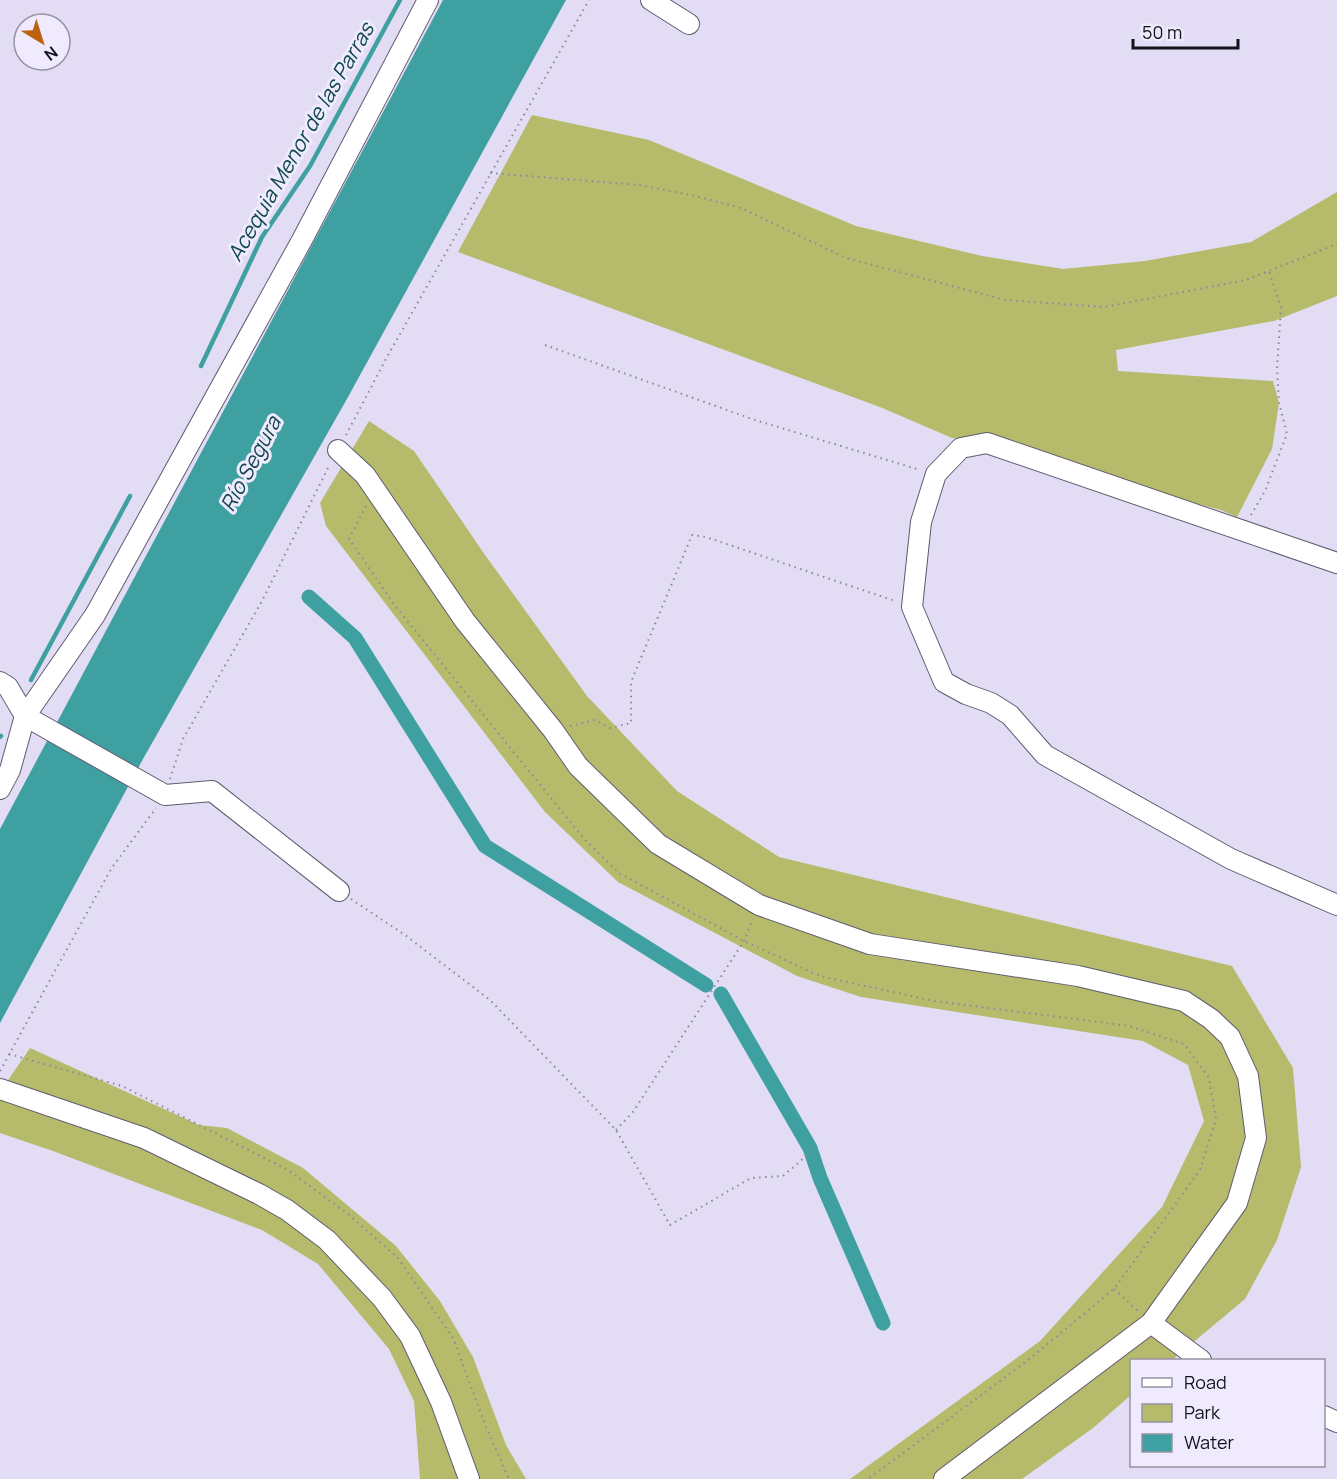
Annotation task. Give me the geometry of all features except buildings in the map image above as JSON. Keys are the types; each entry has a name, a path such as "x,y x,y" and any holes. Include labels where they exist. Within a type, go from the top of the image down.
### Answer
{"street":[{"path":"0,789 10,770 26,716 101,604 302,240 428,0"},
{"path":"651,0 689,24"},
{"path":"1337,563 987,443 961,448 936,474 921,522 912,607 944,682 966,694 991,703 1010,715 1045,755 1231,859 1337,905"},
{"path":"338,450 365,475 465,621 553,730 578,766 658,844 759,905 870,944 1077,976 1184,1001 1211,1019 1230,1037 1248,1076 1256,1138 1237,1203 1152,1323 944,1479"},
{"path":"0,682 8,687 26,716 165,795 212,791 339,891"},
{"path":"0,1089 144,1138 259,1194 287,1210 327,1240 382,1298 410,1336 441,1402 469,1479"},
{"path":"1152,1323 1200,1359"}],"path":[{"path":"0,1071 111,869 165,795 183,739 262,601 338,450 490,173 589,0"},
{"path":"490,173 639,185 691,195 741,208 846,258 1005,300 1104,307 1246,280 1337,244"},
{"path":"1241,530 1265,491 1287,434 1279,403 1277,369 1281,308 1269,271"},
{"path":"544,345 754,420 936,474"},
{"path":"376,491 363,510 349,539 396,607 585,840 619,873 744,941 820,976 934,1001 1129,1026 1184,1044 1209,1078 1216,1119 1200,1170 1114,1289 1027,1362 868,1479"},
{"path":"553,730 595,720 610,728 631,723 631,682 692,536 706,537 912,607"},
{"path":"339,891 405,936 490,1000 616,1130 670,1225 751,1178 783,1176 812,1152"},
{"path":"616,1130 633,1113 744,941 759,905"},
{"path":"1114,1289 1152,1323"}],"green space":[{"path":"532,115 649,140 856,226 982,256 1063,269 1145,261 1251,242 1337,192 1337,296 1274,321 1116,350 1118,371 1273,381 1279,403 1272,449 1237,517 1221,510 952,438 880,407 458,252"},
{"path":"369,421 414,451 485,555 587,696 677,791 779,857 1232,966 1293,1068 1301,1167 1277,1240 1245,1299 1173,1359 1130,1359 1130,1396 1093,1428 1022,1479 850,1479 1040,1341 1162,1207 1204,1121 1188,1065 1143,1041 861,997 797,976 618,882 545,812 326,526 320,503"},
{"path":"30,1048 199,1125 227,1128 303,1168 396,1246 440,1301 473,1357 506,1445 526,1479 420,1479 414,1401 389,1349 318,1264 262,1230 0,1133 0,1092"}],"water":[{"name":"Río Segura","path":"443,0 566,0 348,397 143,759 0,1023 0,829"}],"waterway":[{"name":"Acequia Menor de las Parras","path":"201,366 262,237 310,166 400,0"},
{"name":"Acequia Menor de las Parras","path":"31,680 130,496"},
{"path":"309,597 355,638 485,846 706,985"},
{"path":"721,994 810,1148 820,1178 883,1323"}]}
